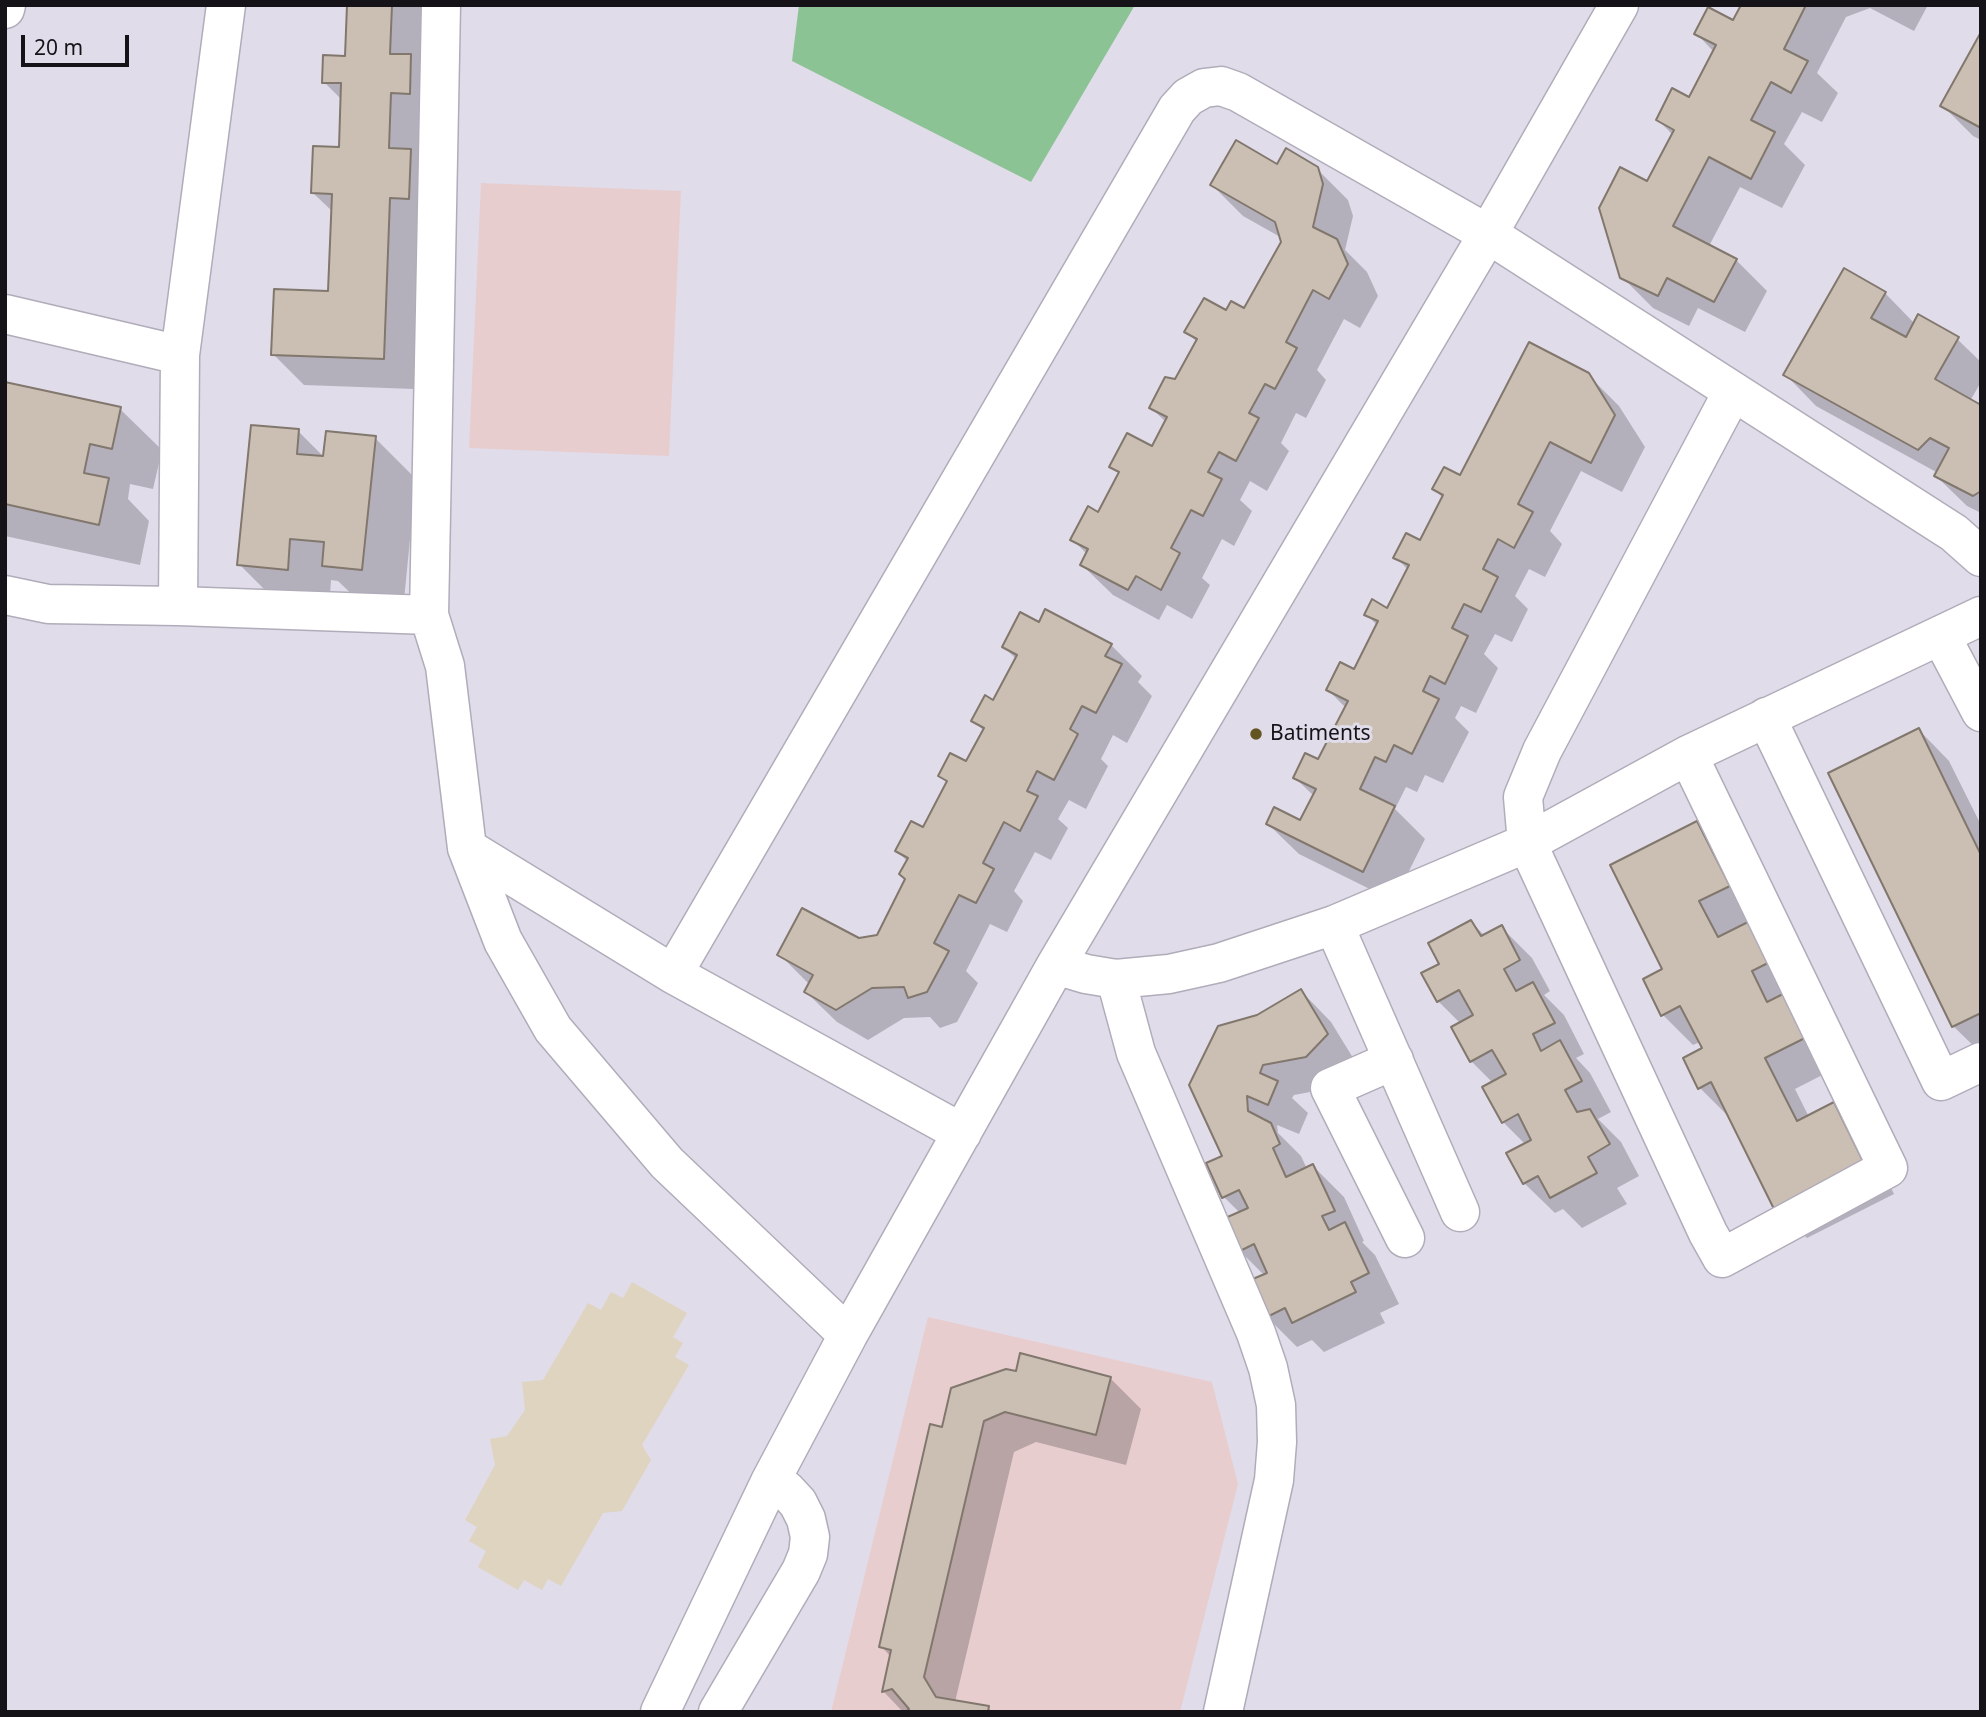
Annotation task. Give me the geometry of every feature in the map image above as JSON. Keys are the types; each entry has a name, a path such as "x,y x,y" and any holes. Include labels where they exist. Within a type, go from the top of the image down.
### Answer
{"street":[{"path":"178,606 180,355 226,5"},
{"path":"441,5 429,615 445,666 467,848 503,941 554,1028 667,1163 848,1335"},
{"path":"660,1712 770,1482 848,1335 1056,965 1488,234 1619,5"},
{"path":"673,974 1170,121 1188,97 1204,88 1221,86 1238,92 1488,234 1954,533 1981,557"},
{"path":"5,314 180,355"},
{"path":"1688,755 1888,1168 1722,1258 1527,843 1523,797 1542,751 1733,391"},
{"path":"5,595 48,604 429,615"},
{"path":"1056,965 1116,979 1142,978 1192,970 1334,925 1527,843 1688,755 1981,616"},
{"path":"1941,636 1981,712"},
{"path":"1766,717 1941,1081 1981,1062"},
{"path":"467,848 673,974 962,1133"},
{"path":"1334,925 1460,1212"},
{"path":"1116,979 1136,1053 1256,1333 1268,1368 1276,1405 1274,1479 1223,1712"},
{"path":"1394,1060 1330,1088 1405,1238"},
{"path":"718,1712 801,1571 808,1554 810,1537 806,1519 798,1503 786,1490 770,1482"}],"shaded area":[{"path":"481,183 681,191 669,456 469,448"},
{"path":"632,1282 687,1313 673,1337 683,1343 675,1357 689,1365 642,1445 651,1460 622,1511 603,1513 561,1586 548,1579 542,1590 524,1580 518,1590 478,1567 486,1551 469,1541 477,1527 465,1520 495,1465 490,1439 507,1436 525,1410 522,1382 543,1380 588,1303 601,1310 611,1292 623,1298"},
{"path":"928,1317 1212,1382 1238,1484 1180,1712 831,1712"}],"green space":[{"path":"799,5 1135,5 1031,182 792,61"}],"building":[{"path":"347,5 392,5 390,54 411,54 410,94 391,93 389,148 411,149 409,199 390,198 384,359 271,355 274,289 328,291 332,194 311,193 313,146 339,147 341,83 322,83 323,55 345,56"},
{"path":"1741,5 1806,5 1784,49 1808,61 1791,93 1771,82 1751,120 1775,132 1751,179 1709,157 1673,226 1737,259 1714,302 1667,278 1658,296 1620,278 1599,208 1620,167 1647,181 1674,130 1656,120 1672,88 1689,97 1716,45 1694,34 1708,7 1733,20"},
{"path":"1981,32 1981,128 1940,106"},
{"path":"1236,140 1277,164 1286,148 1318,167 1323,184 1313,227 1337,239 1348,264 1329,299 1313,290 1286,342 1297,348 1275,389 1265,384 1249,413 1259,418 1236,461 1219,452 1208,472 1222,479 1203,516 1191,510 1171,548 1180,553 1161,590 1136,576 1128,590 1080,565 1088,549 1070,540 1088,506 1098,512 1119,472 1109,467 1127,433 1152,446 1167,417 1149,408 1165,377 1175,379 1197,339 1184,332 1204,298 1226,310 1231,301 1244,308 1281,242 1275,222 1210,185"},
{"path":"1844,268 1886,292 1871,318 1906,337 1918,314 1959,337 1935,379 1981,405 1981,491 1973,496 1934,476 1949,448 1930,438 1918,450 1783,375"},
{"path":"1529,342 1589,373 1615,415 1591,463 1550,442 1518,504 1533,512 1514,548 1498,539 1483,569 1498,577 1481,612 1464,604 1452,628 1468,636 1445,684 1430,676 1423,691 1439,699 1412,754 1394,745 1386,762 1375,757 1360,789 1395,806 1363,872 1266,824 1274,807 1300,820 1316,789 1293,778 1305,753 1318,759 1348,701 1326,690 1340,662 1354,669 1378,621 1364,615 1372,599 1387,608 1409,565 1393,558 1406,533 1420,540 1443,495 1432,489 1444,467 1460,475"},
{"path":"5,382 121,407 112,449 90,444 84,473 109,478 99,525 5,504"},
{"path":"251,425 299,429 297,454 323,456 326,431 376,436 362,570 322,566 324,542 290,539 288,570 237,565"},
{"path":"1045,609 1112,644 1105,656 1122,664 1096,713 1082,706 1070,729 1078,734 1054,780 1037,771 1027,791 1038,796 1020,831 1004,822 983,863 994,869 976,903 959,895 934,943 949,951 927,992 908,998 904,987 872,988 836,1010 804,992 813,975 777,955 802,908 859,938 877,935 905,879 899,874 908,858 895,851 911,821 923,827 947,781 938,776 950,753 966,761 984,728 971,721 985,695 993,700 1017,655 1002,647 1020,612 1039,622"},
{"path":"1919,728 1981,855 1981,1013 1952,1027 1828,773"},
{"path":"1697,821 1730,886 1699,901 1718,937 1756,918 1776,959 1752,971 1767,1002 1789,991 1811,1035 1765,1058 1797,1121 1834,1102 1864,1163 1774,1209 1711,1082 1698,1089 1683,1058 1702,1048 1680,1006 1661,1016 1643,979 1662,969 1610,865"},
{"path":"1471,920 1481,936 1502,925 1520,960 1504,969 1516,991 1533,982 1555,1023 1533,1034 1541,1051 1560,1040 1582,1081 1565,1090 1577,1112 1590,1109 1610,1144 1588,1157 1597,1173 1550,1198 1538,1176 1523,1184 1506,1153 1531,1140 1518,1114 1502,1123 1482,1087 1506,1074 1492,1050 1470,1062 1451,1027 1473,1015 1459,990 1437,1002 1421,973 1439,964 1428,943"},
{"path":"1301,989 1328,1034 1306,1057 1263,1065 1260,1073 1278,1081 1268,1105 1247,1096 1248,1111 1271,1123 1280,1144 1273,1148 1286,1177 1313,1164 1335,1211 1322,1216 1329,1230 1345,1222 1369,1273 1351,1282 1356,1292 1292,1323 1285,1308 1265,1318 1248,1281 1267,1273 1254,1244 1238,1252 1223,1219 1248,1208 1239,1190 1222,1198 1206,1163 1222,1156 1189,1085 1218,1026 1257,1015"},
{"path":"1020,1353 1111,1377 1096,1435 1005,1412 984,1421 924,1677 936,1697 989,1706 988,1712 906,1712 909,1709 892,1689 882,1692 891,1650 879,1647 930,1424 942,1427 951,1388 1006,1369 1016,1371"}],"place":[{"name":"Batiments","path":"1256,734"}]}
